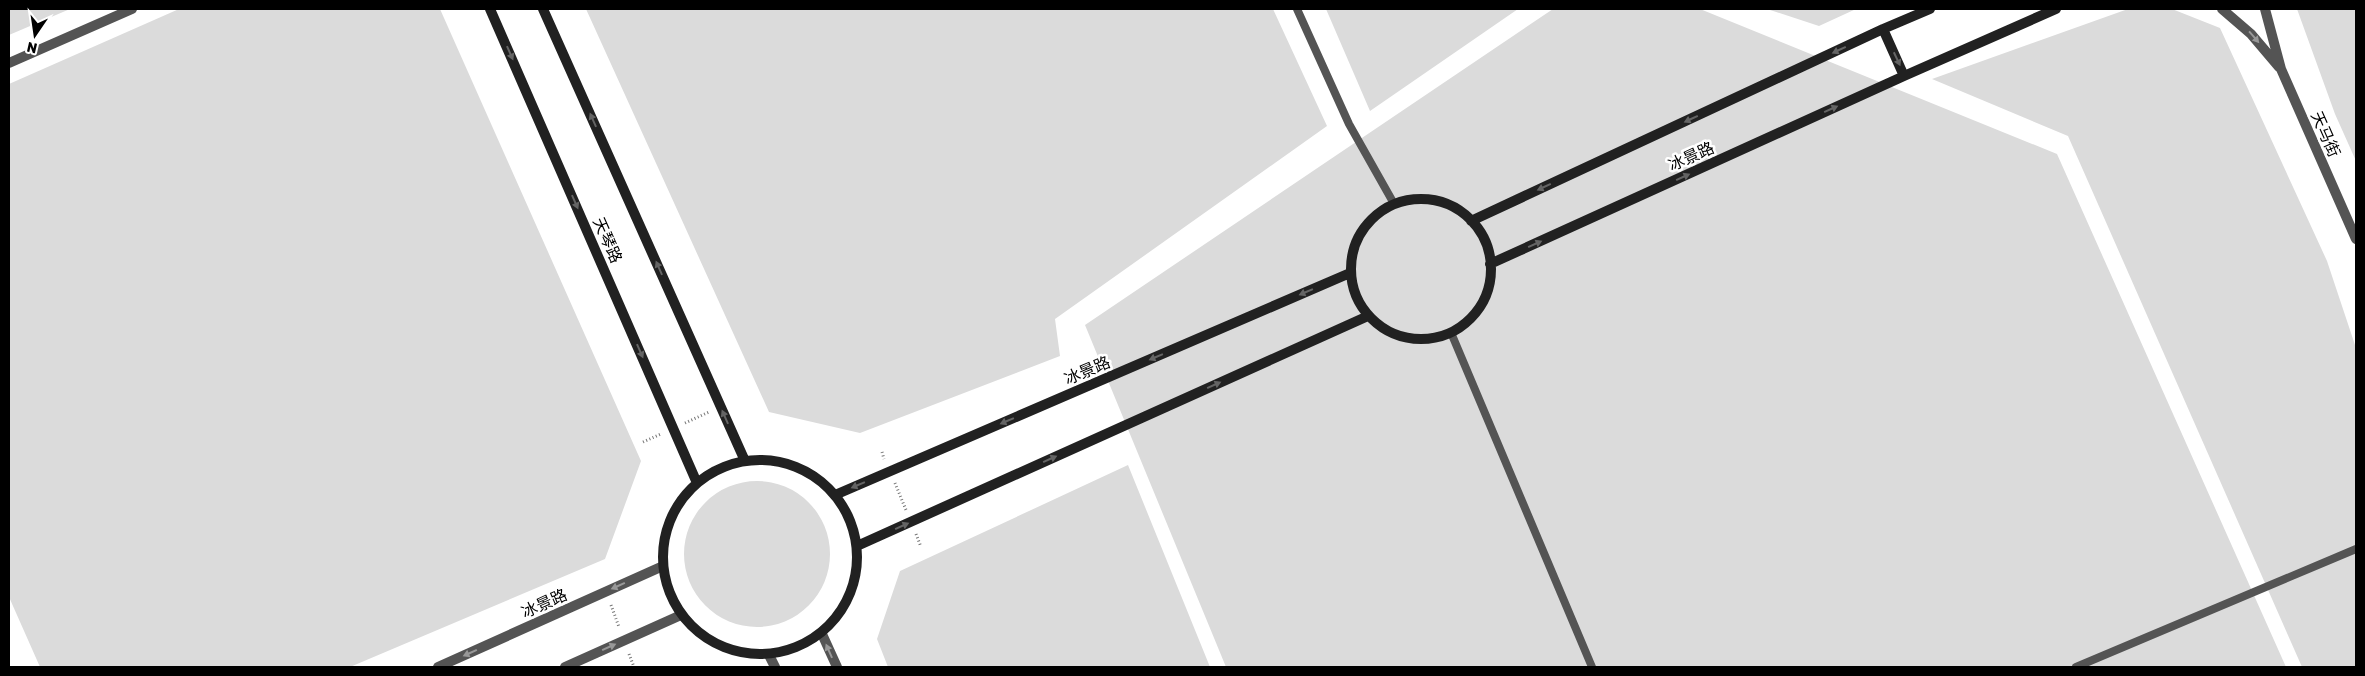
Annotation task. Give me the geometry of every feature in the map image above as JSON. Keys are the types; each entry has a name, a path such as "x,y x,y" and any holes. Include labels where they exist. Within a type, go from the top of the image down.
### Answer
{"main road":[{"name":"天琴路","path":"490,9 697,482"},
{"path":"543,9 745,461"},
{"name":"冰景路","path":"1471,221 1883,29 1930,9"},
{"name":"冰景路","path":"1490,264 2056,9"},
{"path":"1883,29 1904,76"},
{"path":"1421,199 1444,202 1464,214 1471,221 1483,237 1489,251 1492,275 1486,298 1473,317 1452,335 1432,339 1408,338 1386,330 1368,316 1355,296 1350,273 1353,250 1362,230 1378,213 1393,202 1421,199"},
{"name":"冰景路","path":"836,495 1350,273"},
{"path":"858,546 1368,316"},
{"path":"745,461 778,461 810,473 836,495 850,518 858,546 856,578 844,609 822,634 797,648 769,655 736,652 706,638 681,615 669,592 663,566 665,535 677,506 697,482 720,468 745,461"}],"street":[{"path":"9,63 132,9"},
{"path":"2222,9 2251,34 2281,69"},
{"path":"2265,9 2281,69"},
{"name":"天马街","path":"2281,69 2356,239"},
{"name":"冰景路","path":"438,667 663,566"},
{"path":"565,667 681,615"},
{"path":"822,634 836,667"},
{"path":"769,655 775,667"}],"lane":[{"path":"1297,9 1349,124 1393,202"},
{"path":"1452,335 1592,667"},
{"path":"2076,667 2356,549"}],"path":[{"path":"643,442 720,407"},
{"path":"882,452 921,547"},
{"path":"606,592 634,667"}],"shaded area":[{"path":"9,9 70,9 9,35"},
{"path":"179,9 440,9 641,461 605,559 350,667 40,667 9,597 9,84"},
{"path":"586,9 1273,9 1327,126 1055,319 1060,356 860,433 769,412"},
{"path":"1326,9 1518,9 1370,111"},
{"path":"1553,9 1700,9 2057,154 2286,667 1226,667 1085,325"},
{"path":"1767,9 1856,9 1819,26"},
{"path":"2128,9 2172,9 2220,28 2327,261 2356,348 2356,667 2302,667 2068,136 1932,79"},
{"path":"2297,9 2356,9 2356,161 2335,114"},
{"path":"1128,465 1210,667 888,667 877,639 900,571"},
{"path":"757,481 785,487 797,493 808,503 818,514 824,526 830,554 824,582 818,594 808,605 797,615 785,621 757,627 729,621 717,615 706,605 696,594 690,582 684,554 690,526 696,514 706,503 717,493 729,487"}]}
